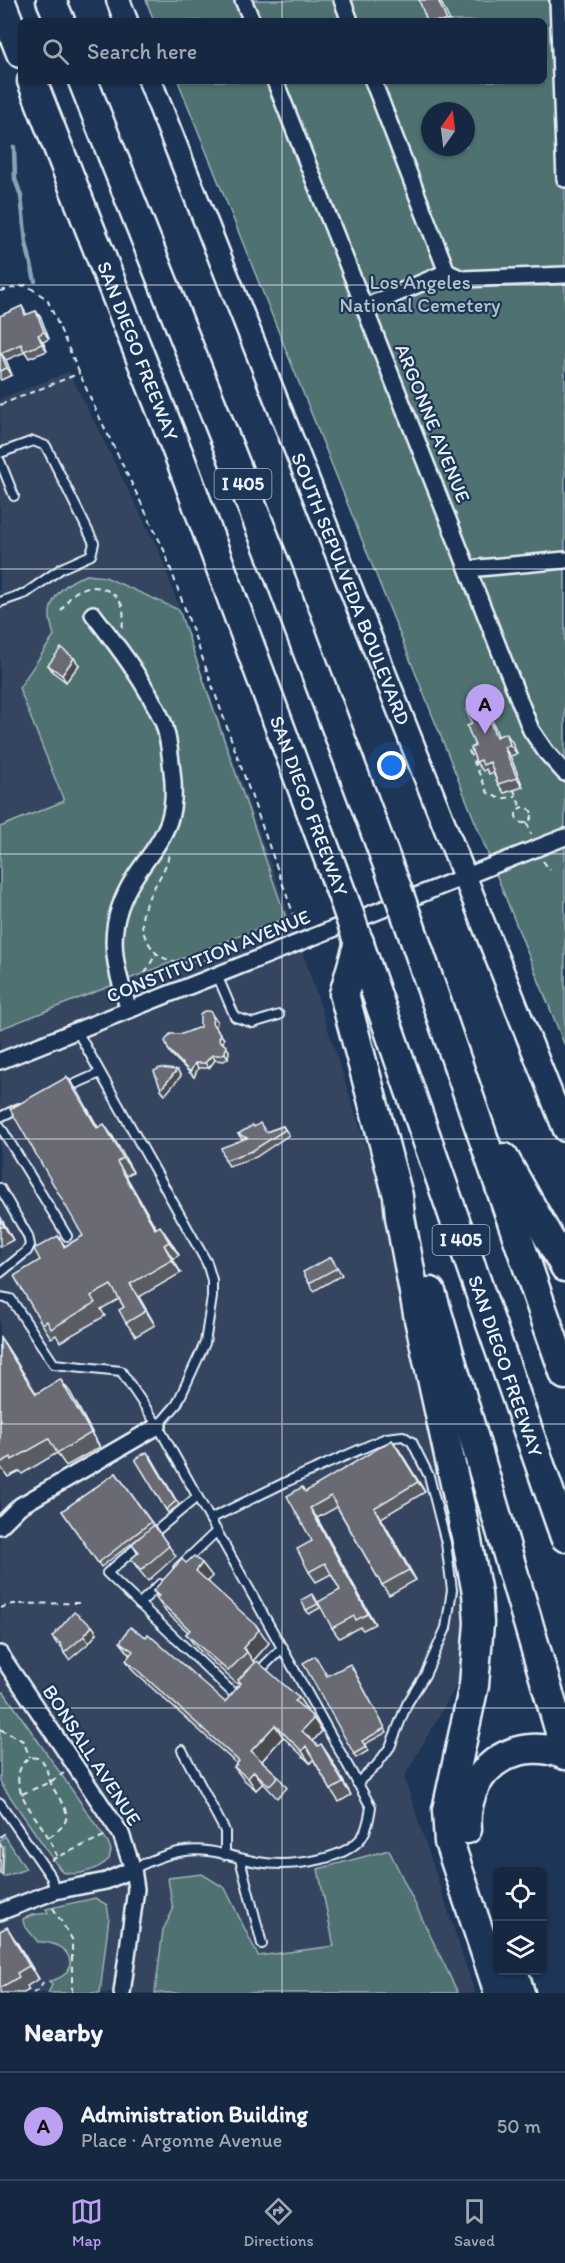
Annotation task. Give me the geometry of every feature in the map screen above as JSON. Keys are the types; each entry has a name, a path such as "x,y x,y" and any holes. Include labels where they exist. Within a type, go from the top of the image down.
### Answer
{"highway":[{"path":"0,0 18,45"},
{"path":"17,0 25,18"},
{"path":"51,0 59,18"},
{"name":"SAN DIEGO FREEWAY","path":"33,84 354,905 362,936 565,1537"},
{"path":"50,84 215,503 340,841 354,905"},
{"name":"I 405","path":"84,84 278,572 397,889 565,1374"},
{"path":"362,936 344,994 398,1196 399,1217 419,1319 477,1593 479,1623 474,1685 448,1803 447,1827 449,1842 499,1993"},
{"path":"362,936 494,1290 565,1490"},
{"path":"466,1090 565,1267"},
{"path":"398,1196 408,1214 565,1749"},
{"path":"497,1921 466,1827 468,1798 482,1773 506,1755 522,1750 540,1749 565,1755"},
{"path":"514,1975 520,1993"}],"main road":[{"path":"118,0 125,18"},
{"name":"SOUTH SEPULVEDA BOULEVARD","path":"151,84 565,1130"}],"street":[{"path":"243,0 251,18"},
{"path":"342,0 349,18"},
{"path":"558,0 565,179"},
{"name":"ARGONNE AVENUE","path":"277,84 531,730 546,752 565,773"},
{"path":"374,84 447,272 462,279 565,275"},
{"path":"365,307 447,272"},
{"path":"468,569 565,560"},
{"path":"93,615 123,654 163,723 170,751 173,778 170,819 159,842 134,878 123,900 113,937 113,954 118,979 129,1010"},
{"name":"CONSTITUTION AVENUE","path":"0,1061 129,1010 217,970 303,941 565,837"},
{"path":"0,1526 20,1506 158,1426"},
{"name":"BONSALL AVENUE","path":"1,1659 121,1834 133,1869 136,1889 122,1993"},
{"path":"0,1912 106,1881 133,1869"}],"lane":[{"path":"0,453 33,441 46,446 94,543 91,555 62,568 26,592 0,602"},
{"path":"0,461 14,496"},
{"path":"217,970 235,1017 253,1023 279,1015"},
{"path":"77,1031 207,1263 212,1280 210,1320 205,1343 177,1404 158,1426"},
{"path":"60,1090 100,1073"},
{"path":"0,1117 30,1104"},
{"path":"0,1126 67,1236"},
{"path":"0,1188 28,1236 30,1245 27,1251 0,1273"},
{"path":"0,1298 11,1299 54,1364 121,1371 158,1426 371,1807 368,1826 361,1838 351,1847 319,1860 281,1864 186,1850 148,1861 133,1869"},
{"path":"210,1519 288,1481 386,1438 403,1436 412,1442 429,1476 446,1543 452,1590 446,1628 425,1675 407,1704 390,1747 376,1766 357,1783"},
{"path":"197,1497 107,1573 235,1695 243,1687"},
{"path":"174,1571 217,1531"},
{"path":"139,1604 165,1580"},
{"path":"251,1679 283,1647"},
{"path":"182,1750 225,1831 225,1855"},
{"path":"0,1803 51,1877 53,1898"},
{"path":"240,1859 262,1944"}],"path":[{"path":"0,291 26,285 47,299 164,550 303,941"},
{"path":"0,405 80,373"},
{"path":"61,612 74,593 98,587 111,592 119,600 123,609 122,632"},
{"path":"477,745 469,749 488,793 504,799 516,795"},
{"path":"476,765 480,764"},
{"path":"514,790 521,807"},
{"path":"521,807 528,808 531,812 527,822 519,821 516,816 521,807"},
{"path":"168,848 169,857 151,890 144,911 143,923 146,940 156,954 180,963 208,959 217,970"},
{"path":"140,982 156,954"},
{"path":"0,1608 13,1604 80,1603"},
{"path":"0,1729 23,1741 30,1757"},
{"path":"49,1837 61,1829 66,1817 63,1804 50,1782 45,1764 41,1759 30,1757 19,1770 18,1778 22,1794 49,1837 57,1856"},
{"path":"22,1794 64,1773"},
{"path":"0,1837 5,1833"},
{"path":"51,1860 106,1834"},
{"path":"53,1898 72,1939 72,1993"},
{"path":"33,1993 40,1989 43,1982"}],"shaded area":[{"path":"69,372 159,551 308,968 386,1207 464,1586 465,1635 459,1681 404,1777 475,1993 0,1993 0,399"}],"green space":[{"name":"Los Angeles National Cemetery","path":"146,0 565,0 565,1046 179,84 547,84 547,18 153,18"},
{"path":"87,575 105,577 179,610 286,918 0,1029 0,827 64,801 19,688 54,636 50,617 57,595 73,581"},
{"path":"4,1692 108,1842 111,1850 109,1859 99,1866 81,1873 62,1872 0,1782 0,1693"},
{"path":"5,1836 26,1869 3,1877 4,1846 0,1845 0,1840"},
{"path":"389,1850 458,1993 155,1993 163,1930 173,1910 168,1878 202,1874 225,1888 258,1956 334,1946 318,1869"},
{"path":"95,1898 107,1905 109,1917 100,1993 48,1993 52,1985 49,1981 60,1978 67,1972 70,1966 69,1959 66,1952 59,1947 50,1943 38,1942 24,1925 23,1919 48,1913 46,1909"}],"building":[{"path":"419,0 438,0 446,18 426,18"},
{"path":"22,306 25,315 36,311 44,332 38,335 42,344 24,351 21,344 1,353 7,368 0,371 0,316"},
{"path":"61,648 74,658 62,675 48,665"},
{"path":"483,704 496,737 506,733 510,745 504,747 517,778 498,784 490,762 483,765 481,760 476,762 471,748 475,746 467,726 472,724 466,710"},
{"path":"204,1011 210,1011 213,1016 212,1023 220,1034 219,1040 226,1046 225,1053 212,1055 205,1063 195,1063 190,1072 168,1049 165,1041 170,1034 182,1034 200,1027 200,1015"},
{"path":"160,1068 177,1070 161,1089 154,1071"},
{"path":"67,1077 97,1128 104,1124 123,1158 117,1162 155,1229 160,1226 169,1242 164,1245 172,1260 130,1284 146,1311 126,1323 119,1310 124,1307 111,1285 91,1296 95,1303 51,1329 47,1321 42,1324 14,1276 40,1260 34,1249 58,1236 64,1247 83,1236 10,1109"},
{"path":"260,1123 266,1132 283,1126 285,1130 252,1151 225,1160 221,1148 247,1138 238,1134"},
{"path":"331,1257 337,1268 309,1283 303,1272"},
{"path":"0,1338 36,1394 60,1379 91,1433 57,1453 49,1439 12,1460 11,1457 0,1463"},
{"path":"392,1440 418,1482 374,1508 409,1570 382,1585 331,1496 310,1508 368,1614 356,1620 354,1616 332,1628 318,1602 340,1590 325,1563 309,1572 297,1549 312,1541 287,1496 302,1487 305,1492"},
{"path":"147,1452 176,1501 166,1510 135,1459"},
{"path":"116,1473 151,1522 98,1563 62,1511"},
{"path":"154,1525 169,1546 141,1570 131,1559 139,1552 132,1544"},
{"path":"194,1556 202,1563 196,1571 259,1630 243,1648 247,1652 228,1671 186,1634 190,1630 156,1598 159,1596 153,1591 182,1559 186,1563"},
{"path":"312,1594 318,1604 306,1610 301,1600"},
{"path":"74,1612 92,1626 64,1653 61,1644 52,1637"},
{"path":"130,1627 146,1637 148,1634 225,1702 241,1683 238,1680 257,1661 299,1698 295,1701 311,1715 313,1719 302,1731 318,1746 321,1744 343,1783 331,1790 306,1746 302,1751 275,1725 251,1751 278,1776 269,1786 254,1771 248,1778 234,1767 239,1761 126,1660 133,1651 120,1642"},
{"path":"315,1656 327,1676 350,1664 385,1728 362,1741 366,1747 354,1754 303,1663"},
{"path":"7,1927 29,1966 17,1973 19,1977 0,1988 0,1931"}],"waterway":[{"path":"14,147 15,179 21,196 26,243 35,281"}],"place":[{"name":"Administration Building","path":"485,734"}]}
